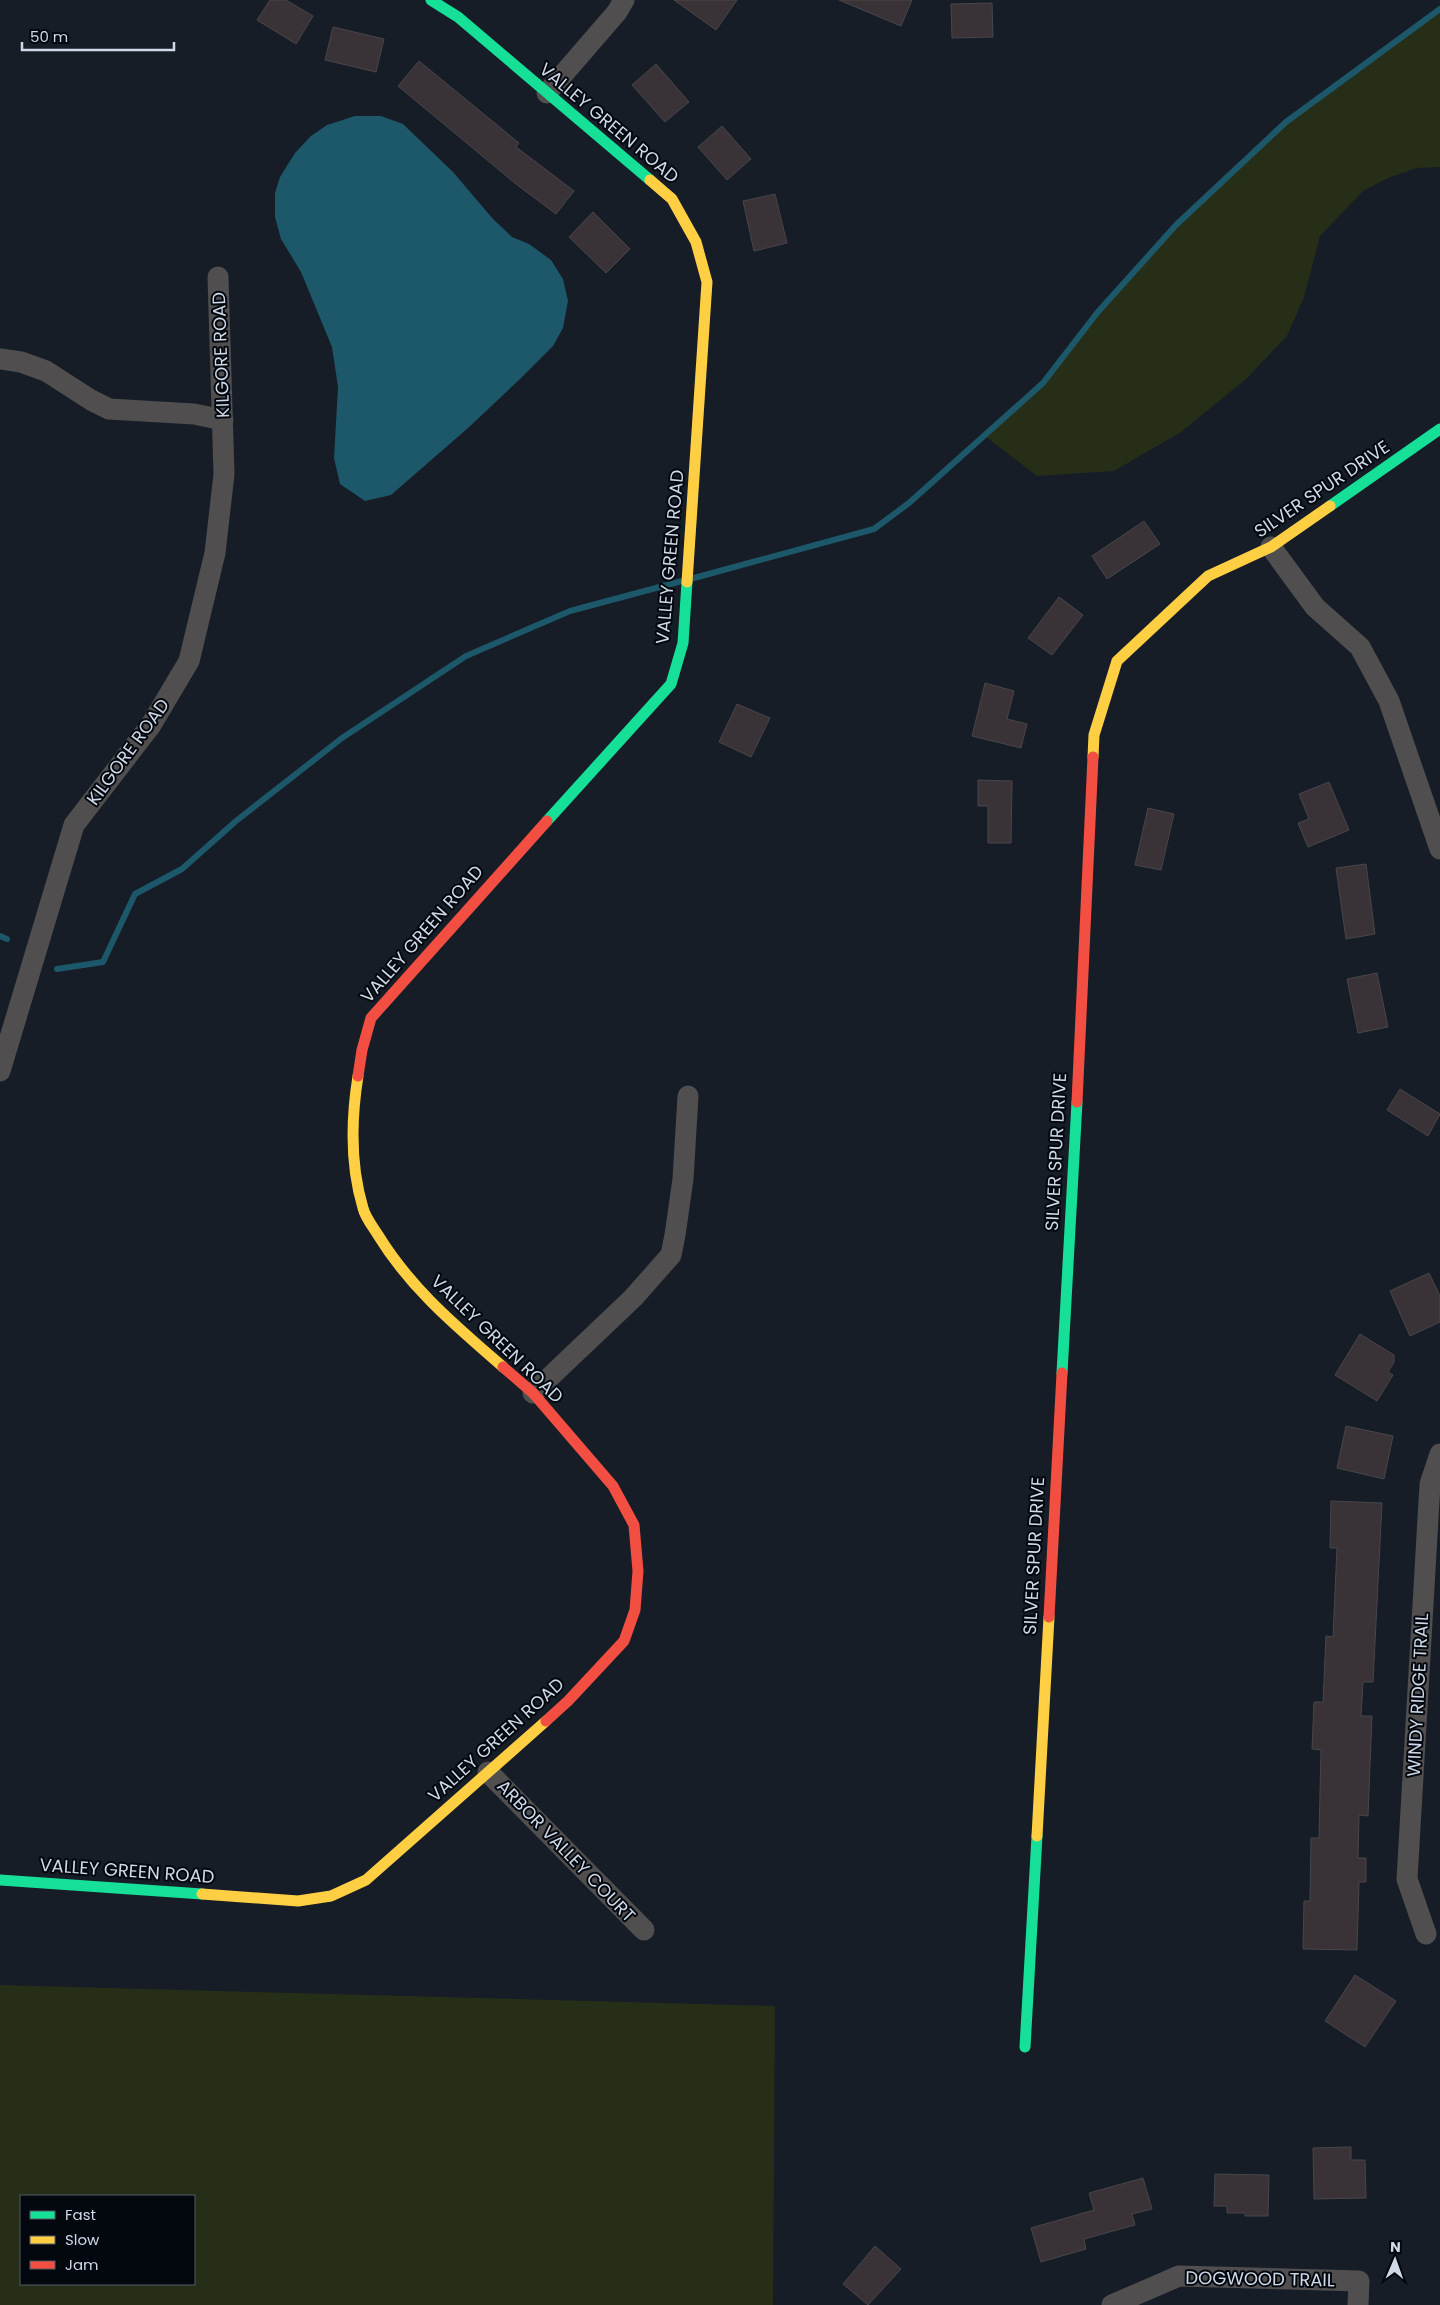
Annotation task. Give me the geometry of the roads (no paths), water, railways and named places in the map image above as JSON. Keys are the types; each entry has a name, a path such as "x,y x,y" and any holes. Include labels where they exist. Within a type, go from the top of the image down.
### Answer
{"street":[{"name":"VALLEY GREEN ROAD","path":"0,1880 298,1901 331,1896 366,1880 568,1701 624,1640 636,1610 638,1571 634,1525 613,1486 533,1393 433,1306 394,1261 363,1210 352,1148 353,1110 362,1050 371,1018 444,934 672,684 683,643 707,282 696,242 672,199 458,17 431,0"},
{"path":"547,93 617,12 624,0"},
{"name":"KILGORE ROAD","path":"0,1071 74,825 151,725 189,661 215,553 224,474 218,277"},
{"path":"0,359 22,362 46,371 91,400 109,408 194,414 223,420"},
{"name":"SILVER SPUR DRIVE","path":"1025,2047 1084,971 1094,735 1117,661 1208,576 1271,547 1440,429"},
{"path":"1271,547 1315,607 1360,647 1390,701 1440,850"},
{"path":"533,1393 633,1298 670,1255 676,1235 688,1096"},
{"name":"WINDY RIDGE TRAIL","path":"1426,1934 1407,1879 1430,1484 1440,1454"},
{"name":"ARBOR VALLEY COURT","path":"488,1772 644,1930"},
{"name":"DOGWOOD TRAIL","path":"1112,2305 1179,2276 1359,2281 1358,2305"}],"water":[{"path":"355,116 381,116 403,124 453,172 493,219 512,237 529,244 551,260 563,279 568,301 563,328 553,346 521,378 468,428 391,495 365,501 340,484 334,458 338,387 332,347 301,272 281,239 275,217 275,193 280,177 295,153 311,136 327,125"}],"waterway":[{"path":"694,578 874,529 909,503 1043,383 1097,313 1176,225 1286,122 1440,9"},
{"path":"57,969 103,962 135,894 182,869 236,821 342,738 466,656 570,611 682,581"},
{"path":"0,936 7,939"}]}
